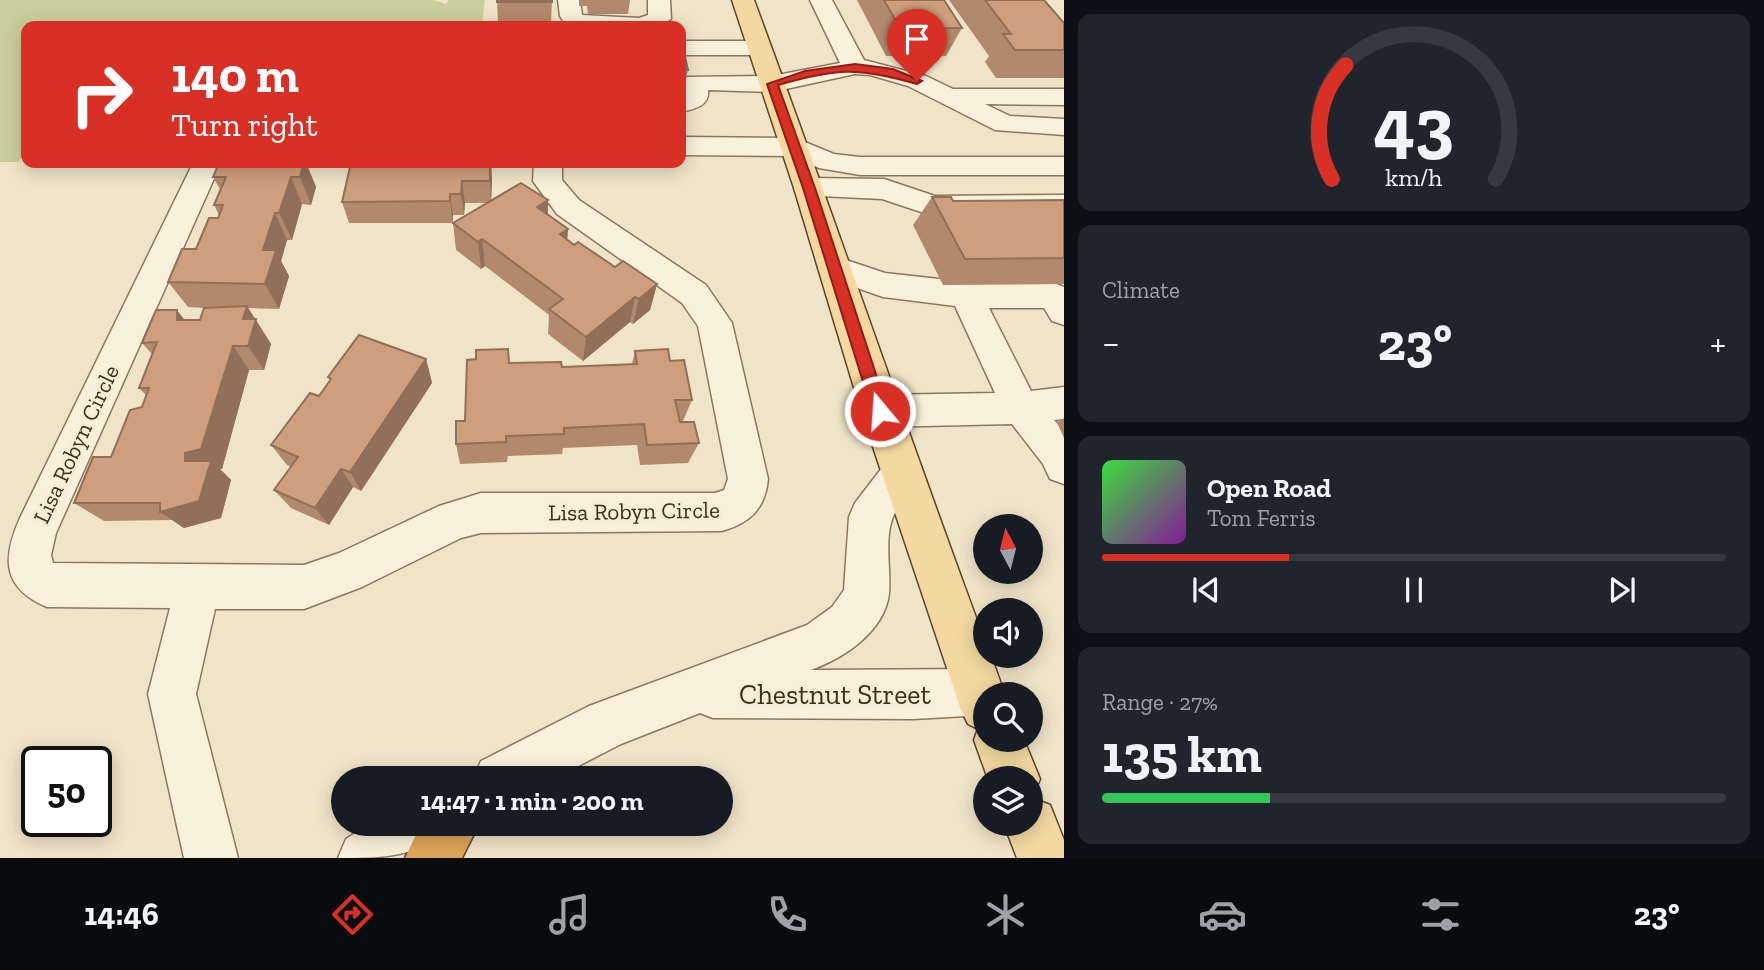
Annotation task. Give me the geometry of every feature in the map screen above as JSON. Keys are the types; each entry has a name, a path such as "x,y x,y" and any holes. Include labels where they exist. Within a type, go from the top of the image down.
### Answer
{"highway":[{"path":"432,858 445,836"}],"main road":[{"path":"743,0 802,166 880,411 977,682"},
{"path":"1036,836 1044,858"}],"street":[{"path":"569,0 571,16 579,21"},
{"path":"821,0 853,63"},
{"path":"686,48 853,63 890,71 1005,124 1064,127"},
{"path":"686,54 695,82 696,98 686,102"},
{"path":"695,82 772,84 853,63"},
{"path":"948,96 1064,97"},
{"path":"686,147 802,166 868,188 933,205 1064,205"},
{"path":"686,162 802,166 1064,166"},
{"path":"884,166 898,195"},
{"name":"Lisa Robyn Circle","path":"205,168 35,532 27,561 37,580 57,587 304,587 346,572 454,520 481,513 715,513 727,512 742,501 748,479 715,323 694,294 568,207 548,181 548,168"},
{"path":"834,268 879,285 966,295 1054,296 1064,312"},
{"path":"966,295 1021,408 1058,453 1064,466"},
{"path":"880,411 1021,408 1064,403"},
{"name":"Chestnut Street","path":"525,766 607,724 822,643 848,623 866,597 870,517 902,472"},
{"path":"198,587 172,694 211,858"},
{"name":"Chestnut Street","path":"690,694 846,693 973,700"},
{"path":"365,858 400,836"}],"green space":[{"path":"0,0 433,0 446,4 449,0 485,0 482,21 21,21 21,159 18,162 0,162"}],"building":[{"path":"552,0 552,2 497,2"},
{"path":"884,0 944,0 962,28 900,28"},
{"path":"985,0 1044,0 1064,23 1064,50 1015,50 1003,34 1011,34"},
{"path":"217,168 303,168 300,177 291,177 263,250 276,250 265,284 168,282 182,249 196,249 209,218 218,218 223,205 214,205 226,177 213,177"},
{"path":"350,168 490,168 490,181 462,181 461,194 450,194 450,201 342,202"},
{"path":"521,183 548,200 537,207 568,229 560,234 574,245 578,242 615,267 623,261 657,284 639,299 635,297 586,337 549,309 563,299 482,239 478,242 453,223"},
{"path":"932,197 951,197 953,201 1064,200 1064,258 965,259"},
{"path":"247,306 243,319 256,319 248,346 233,346 201,449 185,453 185,461 211,461 199,501 160,512 160,503 74,503 93,457 111,457 130,410 142,407 149,388 139,388 157,342 142,343 156,310 177,310 177,320 200,320 204,308"},
{"path":"359,335 426,359 350,472 341,469 315,508 274,490 298,457 271,445 310,393 319,396 331,379 328,377"},
{"path":"508,349 509,363 561,362 562,367 637,364 635,351 668,349 670,361 684,360 692,400 675,400 680,422 694,422 699,443 647,445 644,424 564,428 564,434 506,436 506,442 456,444 456,421 465,421 467,360 476,359 476,350"}],"route":[{"path":"880,411 809,188 772,84 805,74 855,67 890,71 917,81"}]}
